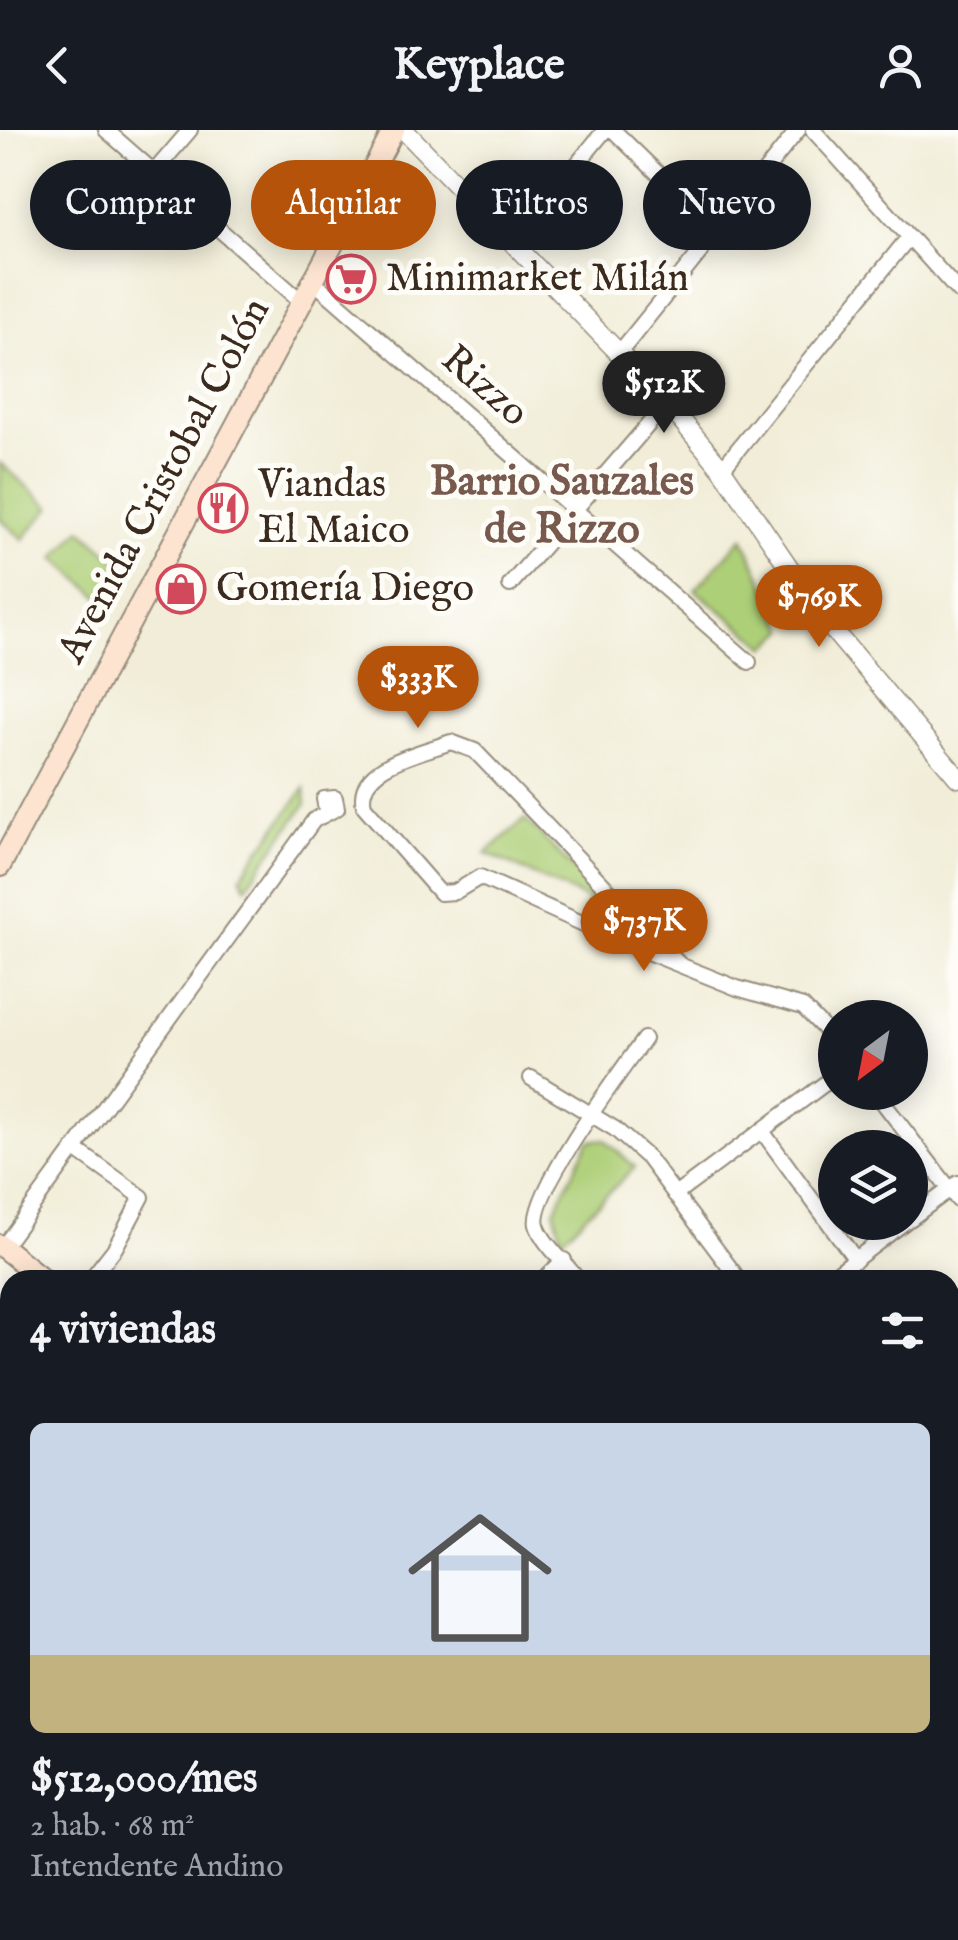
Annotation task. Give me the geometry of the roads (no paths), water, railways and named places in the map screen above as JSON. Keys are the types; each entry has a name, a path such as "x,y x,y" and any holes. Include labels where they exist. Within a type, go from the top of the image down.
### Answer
{"main road":[{"name":"Avenida Cristobal Colón","path":"0,866 394,130"},
{"path":"1,1246 31,1270"}],"street":[{"path":"106,130 140,160"},
{"path":"164,160 190,130"},
{"path":"404,130 456,182"},
{"path":"580,160 604,130"},
{"path":"613,130 644,160"},
{"path":"775,160 798,130"},
{"path":"814,130 958,291"},
{"path":"722,469 909,238"},
{"path":"231,240 301,301"},
{"path":"524,250 667,403 722,469 827,623 958,778"},
{"path":"620,352 705,250"},
{"name":"Rizzo","path":"312,280 749,662"},
{"path":"510,585 667,403"},
{"path":"680,965 475,752 451,742 373,773 361,795 364,806 440,893 455,892 480,877 680,965 803,1007 818,1022"},
{"path":"1,1246 314,820 326,810"},
{"path":"571,1270 538,1229 537,1210 590,1113 644,1039"},
{"path":"531,1078 590,1113 648,1158 732,1270"},
{"path":"676,1195 818,1089"},
{"path":"890,1110 955,1191 928,1208"},
{"path":"762,1131 856,1260"},
{"path":"75,1150 142,1197 115,1248 98,1270"},
{"path":"842,1270 883,1240"},
{"path":"554,1270 564,1260"}],"place":[{"name":"Minimarket Milán","path":"351,279"},
{"name":"Viandas El Maico","path":"223,508"},
{"name":"Gomería Diego","path":"181,589"}],"district":[{"name":"Barrio Sauzales de Rizzo","path":"562,506"}]}
